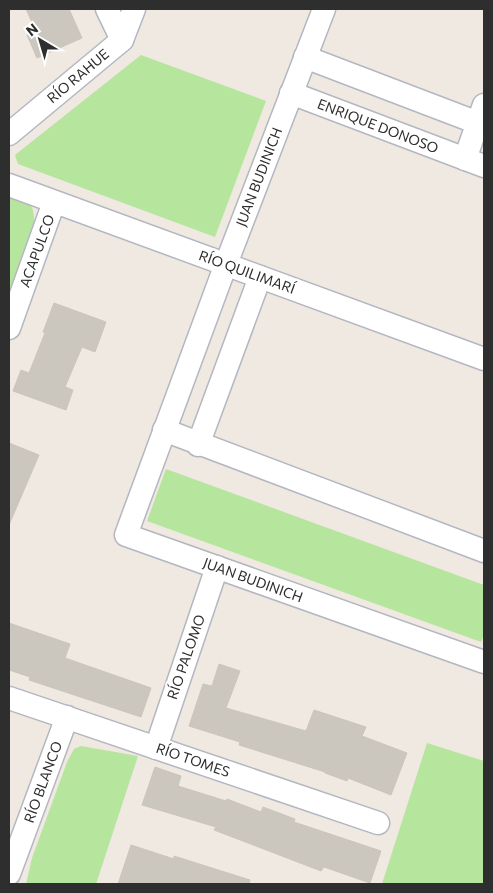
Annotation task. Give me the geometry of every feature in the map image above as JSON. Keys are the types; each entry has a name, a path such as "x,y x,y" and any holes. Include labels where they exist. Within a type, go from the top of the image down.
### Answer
{"street":[{"path":"107,9 122,40"},
{"name":"RÍO RAHUE","path":"9,134 122,40 134,9"},
{"name":"JUAN BUDINICH","path":"324,9 226,264 126,535 484,662"},
{"name":"ENRIQUE DONOSO","path":"291,93 475,162 481,114 305,57"},
{"name":"RÍO QUILIMARÍ","path":"9,185 484,359"},
{"name":"ACAPULCO","path":"9,328 54,202"},
{"path":"198,444 260,277"},
{"path":"164,430 484,551"},
{"name":"RÍO PALOMO","path":"156,748 217,567"},
{"name":"RÍO TOMES","path":"9,698 378,823"},
{"name":"RÍO BLANCO","path":"9,874 67,718"}],"green space":[{"path":"141,55 266,101 215,237 18,164 15,155"},
{"path":"9,195 25,201 31,206 34,222 9,292"},
{"path":"166,469 484,585 484,635 481,642 147,521"},
{"path":"427,743 484,761 484,884 382,884"},
{"path":"81,746 138,756 96,884 26,884 32,858 67,762 74,749"}],"building":[{"path":"26,9 69,9 82,38 37,58 27,35 36,31"},
{"path":"54,303 106,322 95,352 82,347 65,387 73,390 66,410 13,391 21,370 29,373 45,333 43,332"},
{"path":"9,443 39,455 9,525"},
{"path":"9,623 70,644 65,658 151,688 141,717 29,680 30,677 9,670"},
{"path":"219,664 240,671 226,708 306,731 314,710 366,727 362,736 407,753 391,795 348,778 347,781 325,772 239,745 240,742 189,726 203,684 212,686"},
{"path":"155,767 181,776 178,786 226,801 227,799 261,812 263,807 295,819 294,822 381,851 370,883 324,867 321,871 214,830 216,827 142,805"},
{"path":"131,845 174,859 174,856 250,880 249,884 118,884"}]}
